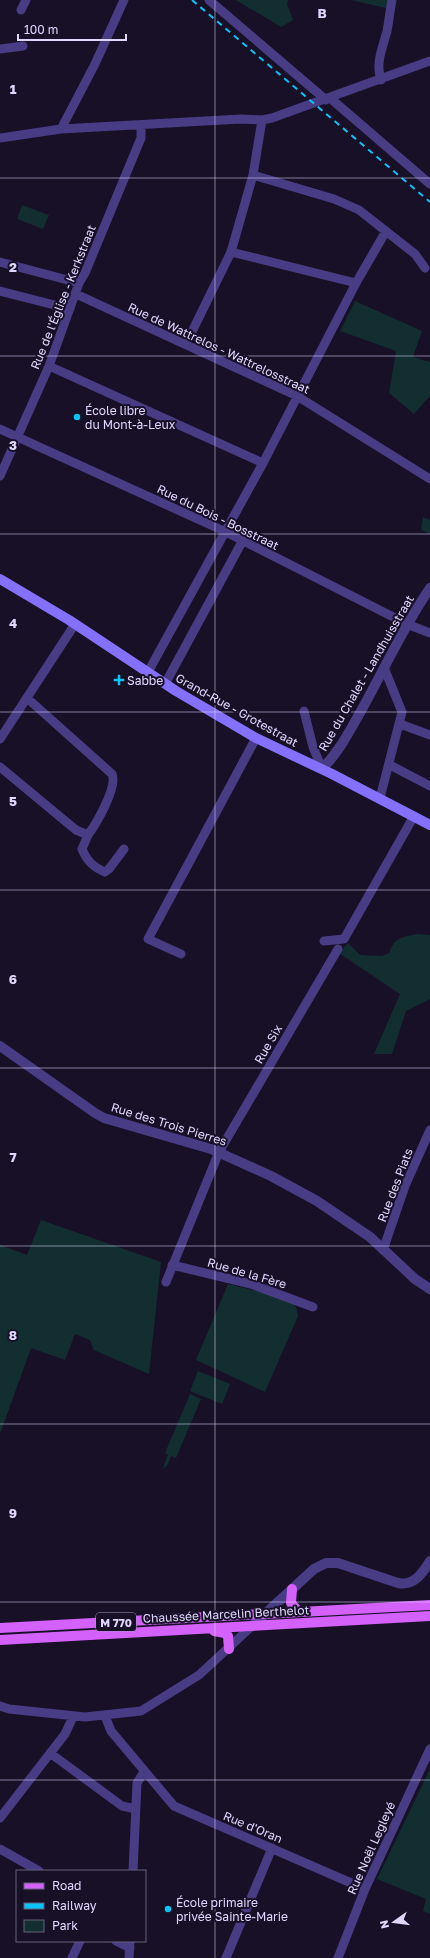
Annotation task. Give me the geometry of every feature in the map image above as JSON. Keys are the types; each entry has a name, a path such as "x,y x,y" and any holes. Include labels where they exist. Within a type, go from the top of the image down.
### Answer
{"main road":[{"name":"Grand-Rue - Grotestraat","path":"0,579 75,624 165,684 256,738 322,769 430,825"},
{"path":"292,1589 292,1603 299,1612"},
{"name":"Chaussée Marcelin Berthelot","path":"0,1628 430,1605"},
{"path":"360,1620 394,1613 430,1611"},
{"name":"Chaussée Marcelin Berthelot","path":"0,1640 430,1616"},
{"path":"202,1629 225,1633 229,1638 229,1649"}],"street":[{"path":"21,10 26,0"},
{"path":"61,129 95,64 124,0"},
{"path":"209,0 430,184"},
{"path":"381,80 378,64 388,29 388,17 392,0"},
{"path":"0,49 23,46"},
{"path":"0,138 61,129 141,126 241,119 262,120 328,99 430,61"},
{"path":"186,344 231,252 253,175 262,120"},
{"name":"Rue de l'Église - Kerkstraat","path":"0,476 49,366 79,283 85,273 141,138 141,126"},
{"path":"253,175 334,199 359,210 415,254 425,268"},
{"path":"148,672 224,531 263,463 296,396 356,283 386,231"},
{"path":"231,252 356,283"},
{"path":"0,262 79,283"},
{"path":"0,290 70,309"},
{"name":"Rue de Wattrelos - Wattrelosstraat","path":"76,294 296,396 430,479"},
{"path":"49,366 263,463"},
{"name":"Rue du Bois - Bosstraat","path":"0,429 243,540 407,624 430,633"},
{"path":"165,684 243,540"},
{"name":"Rue du Chalet - Landhuisstraat","path":"322,769 338,753 384,670 407,624 430,588"},
{"path":"0,739 75,624"},
{"path":"380,798 390,765 402,712 384,670"},
{"path":"28,698 112,774 114,779 112,788 82,849 90,864 105,872 124,849"},
{"name":"Grand-Rue - Grotestraat","path":"304,711 322,769"},
{"path":"400,724 430,735"},
{"path":"181,954 148,939 256,738"},
{"path":"390,765 430,786"},
{"path":"0,767 76,830 88,835"},
{"path":"324,942 344,939 414,816"},
{"name":"Rue Six","path":"219,1152 338,949"},
{"name":"Rue des Trois Pierres","path":"0,1046 104,1118 219,1152 252,1166 317,1201 370,1237 415,1279 430,1289"},
{"name":"Rue des Piats","path":"383,1250 405,1186 430,1130"},
{"path":"166,1282 219,1152"},
{"name":"Rue de la Fère","path":"172,1265 251,1284 313,1307"},
{"path":"0,1706 8,1709 73,1717 105,1716 148,1709 199,1675 318,1566 330,1562 342,1564 398,1583 409,1583 418,1578 430,1561"},
{"name":"Rue d'Oran","path":"105,1716 109,1728 144,1772 174,1806 365,1889"},
{"path":"0,1818 68,1729 73,1717"},
{"name":"Rue Noël Legleyé","path":"338,1958 365,1889 430,1749"},
{"path":"50,1753 122,1806 136,1809"},
{"path":"133,1870 137,1783 144,1772"},
{"path":"0,1848 37,1870"},
{"path":"226,1958 272,1848"},
{"path":"72,1958 80,1942"},
{"path":"130,1944 130,1958"}],"green space":[{"path":"236,0 288,0 287,4 293,20 281,27"},
{"path":"351,0 388,0 386,8"},
{"path":"22,205 49,215 43,229 17,219"},
{"path":"355,301 422,331 413,357 430,362 430,396 414,414 389,393 396,351 340,331"},
{"path":"423,517 430,520 430,534 421,530"},
{"path":"417,934 430,935 430,999 406,1011 392,1054 374,1054 400,994 339,953 348,943 360,955 382,956 389,953 396,941 399,939"},
{"path":"41,1220 161,1262 149,1374 94,1350 90,1340 75,1334 65,1360 31,1348 0,1434 0,1245 27,1255"},
{"path":"228,1284 283,1299 290,1302 296,1308 298,1316 265,1392 196,1360"},
{"path":"198,1371 230,1384 222,1404 190,1391"},
{"path":"190,1394 201,1399 176,1458 171,1456 167,1466 163,1468 168,1455 165,1453"},
{"path":"430,1769 430,1914 423,1911 426,1899 377,1879"}],"railway":[{"path":"192,0 430,202"}],"place":[{"name":"École libre du Mont-à-Leux","path":"77,417"},
{"name":"Sabbe","path":"119,680"},
{"name":"École primaire privée Sainte-Marie","path":"168,1909"}]}
